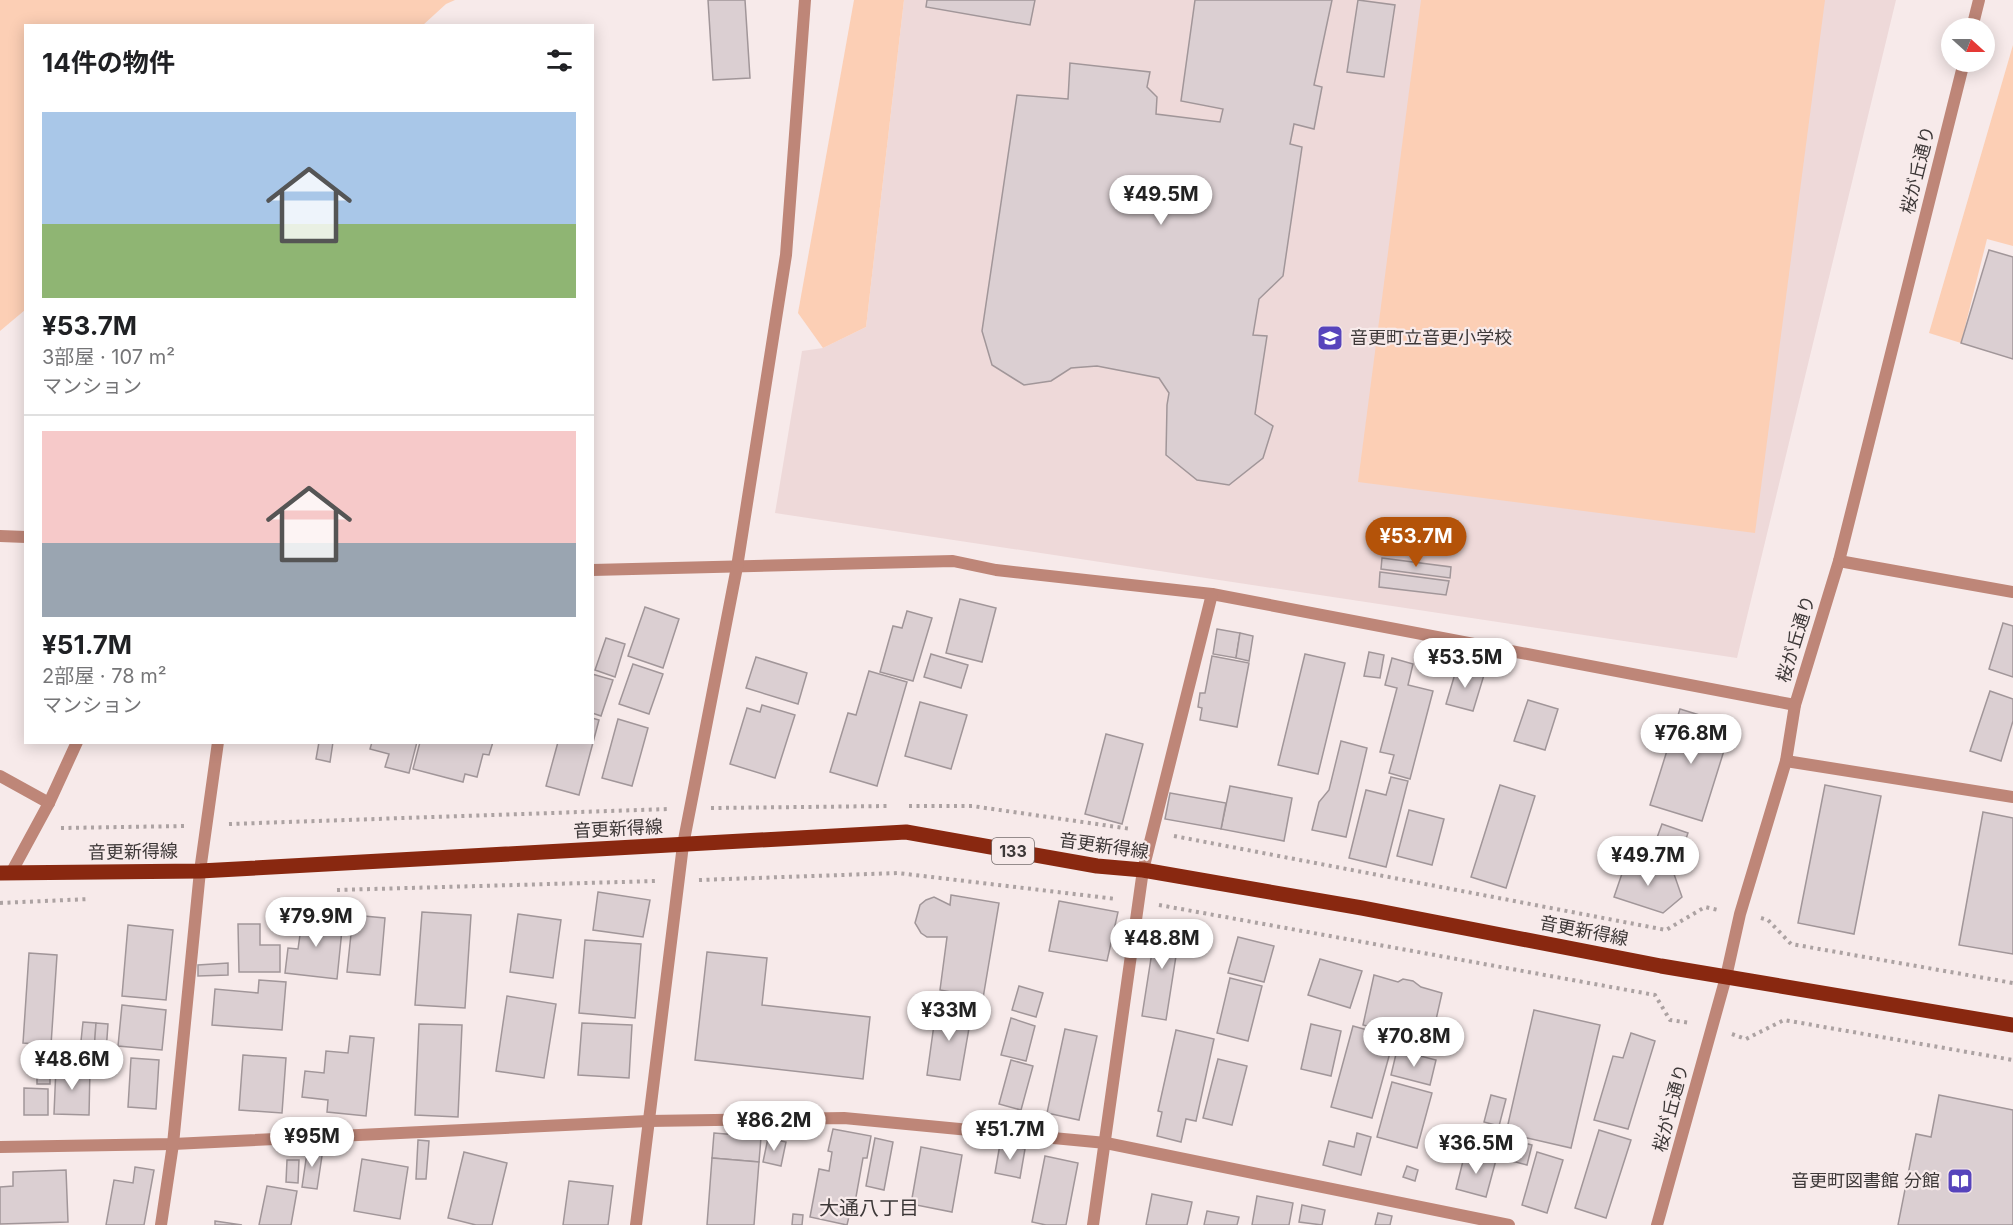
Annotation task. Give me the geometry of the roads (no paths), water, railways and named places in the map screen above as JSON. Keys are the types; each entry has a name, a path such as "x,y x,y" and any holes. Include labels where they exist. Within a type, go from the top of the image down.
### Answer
{"main road":[{"name":"音更新得線","path":"5,873 200,871 906,832 1097,866 1143,870 1362,908 1726,977 2013,1025"}],"street":[{"path":"636,1225 683,845 736,567 786,255 805,0"},
{"path":"1974,18 1979,0"},
{"name":"桜が丘通り","path":"1657,1225 1726,977 1740,914 1786,761 1795,705 1839,561 1961,72"},
{"path":"0,536 24,537"},
{"path":"594,570 953,561 996,570 1212,594 1795,705"},
{"path":"1839,561 2013,592"},
{"path":"1093,1225 1143,870 1212,594"},
{"path":"5,873 49,802 76,744"},
{"path":"161,1225 173,1144 205,825 218,744"},
{"path":"1786,761 2013,796"},
{"path":"0,776 49,802"},
{"path":"0,1147 173,1144 648,1121 844,1118 1106,1143 1509,1225"}],"place":[{"name":"音更町立音更小学校","path":"1330,338"},
{"name":"音更町図書館 分館","path":"1960,1181"}],"district":[{"name":"大通八丁目","path":"869,1208"}]}
